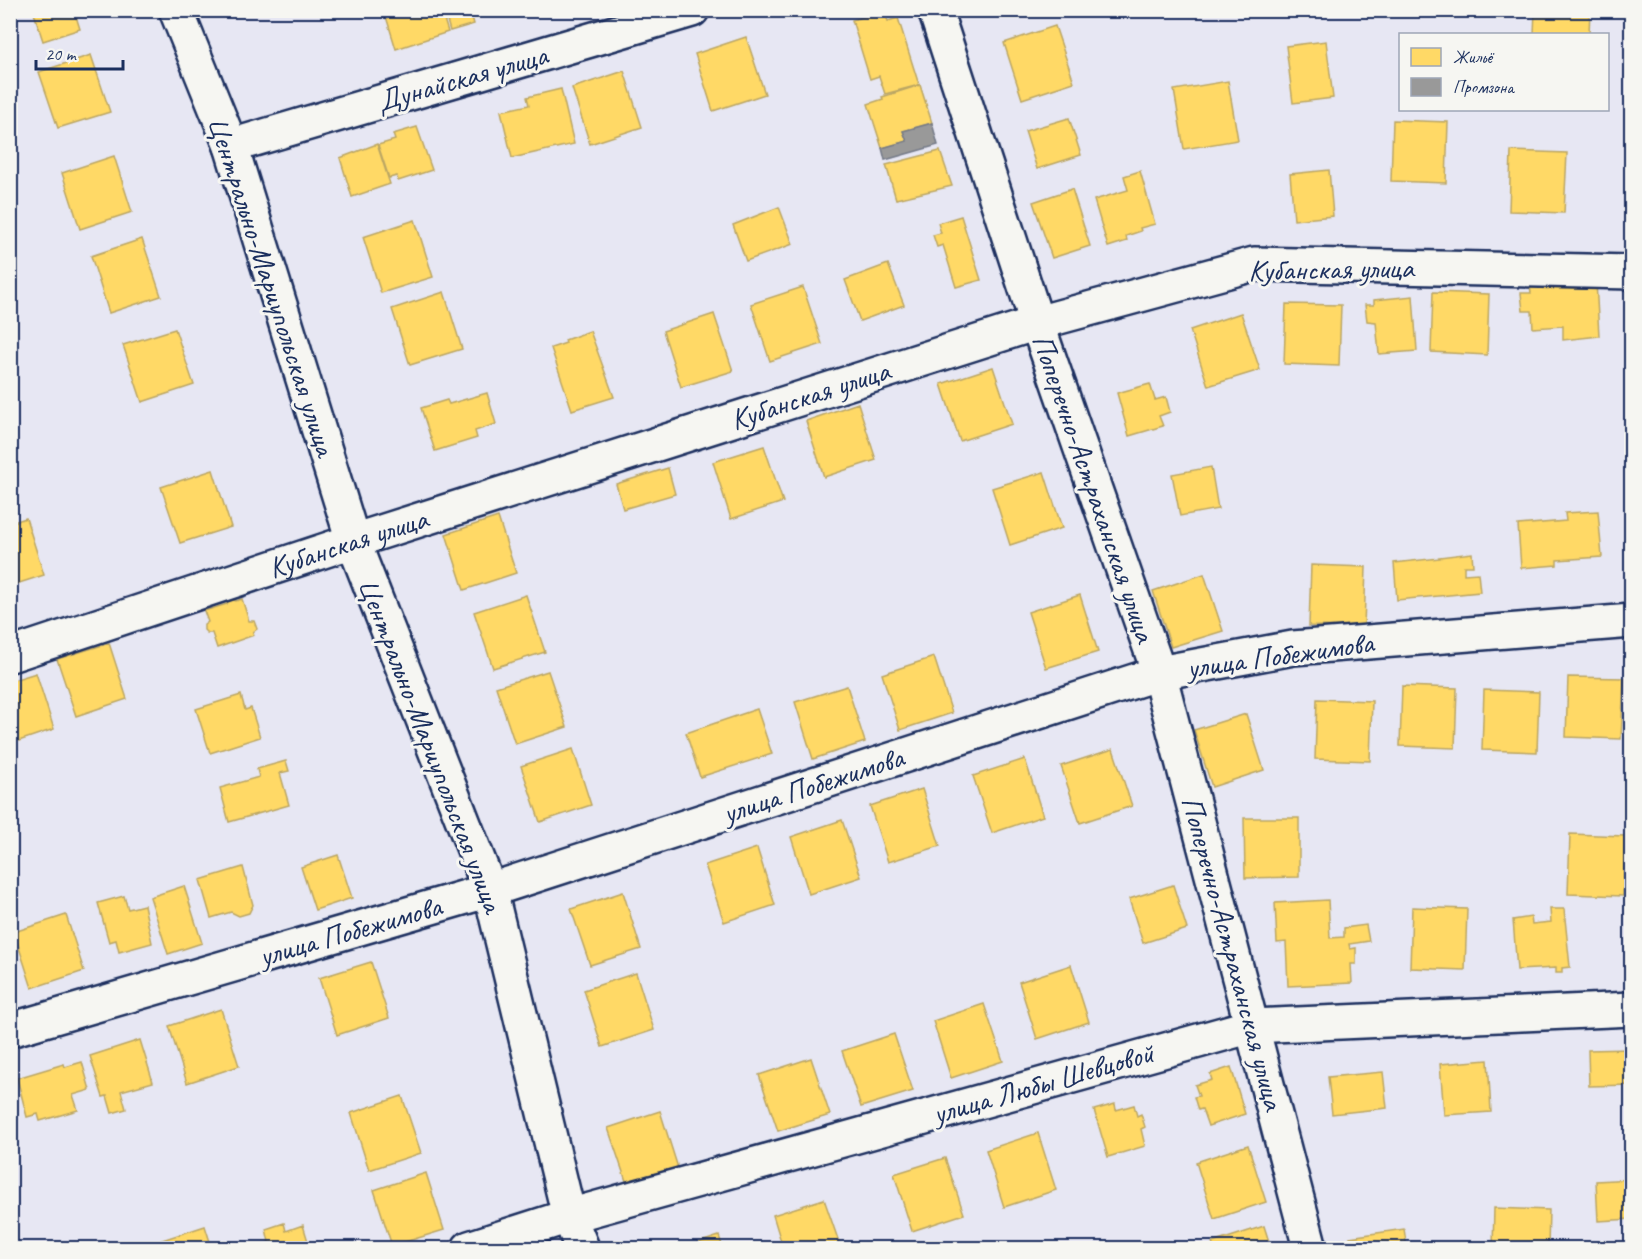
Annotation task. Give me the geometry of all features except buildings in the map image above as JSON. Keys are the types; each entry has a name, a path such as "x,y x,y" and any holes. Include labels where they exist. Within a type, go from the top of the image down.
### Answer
{"street":[{"name":"Центрально-Мариупольская улица","path":"176,10 231,146 353,541 490,891 569,1216 582,1248"},
{"name":"Дунайская улица","path":"231,146 692,10"},
{"name":"Поперечно-Астраханская улица","path":"935,10 1036,323 1159,673 1310,1248"},
{"name":"Кубанская улица","path":"10,655 353,541 1036,323 1254,264 1632,272"},
{"name":"улица Побежимова","path":"10,1030 490,891 1159,673 1293,648 1632,621"},
{"name":"улица Любы Шевцовой","path":"469,1248 569,1216 1252,1026 1632,1009"}]}
